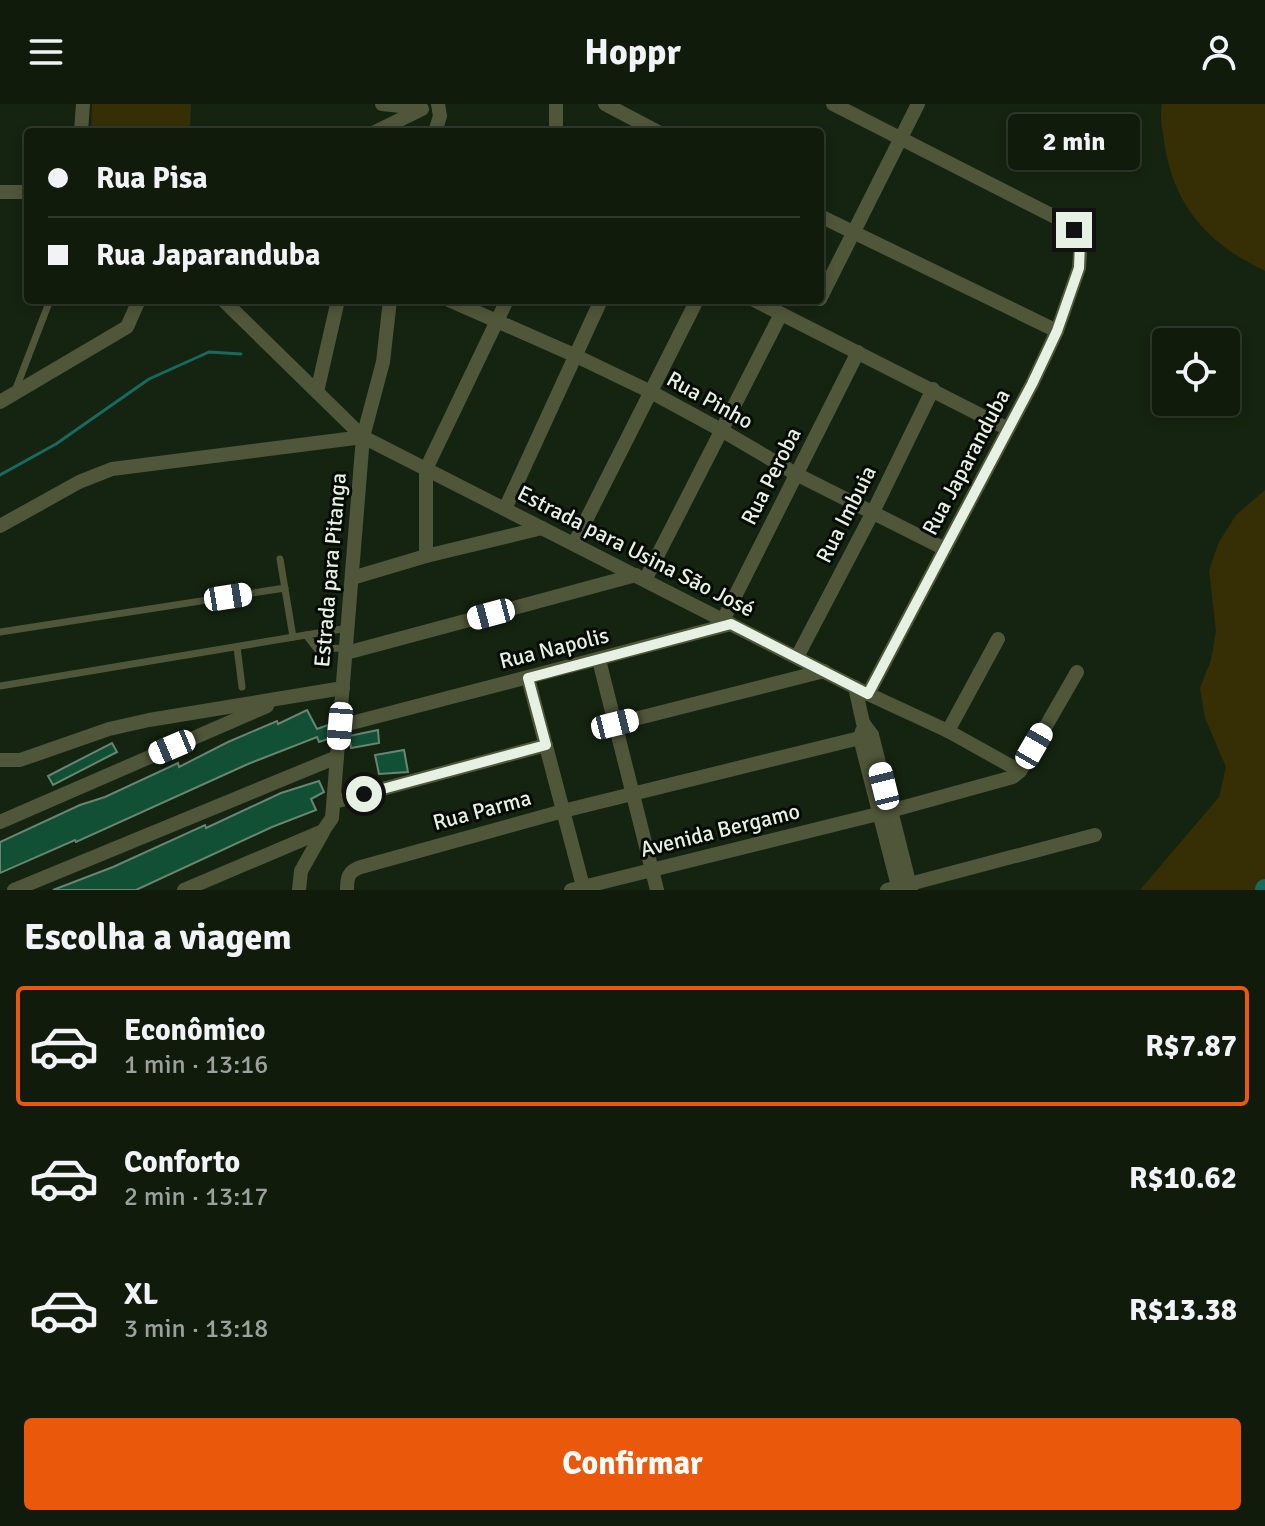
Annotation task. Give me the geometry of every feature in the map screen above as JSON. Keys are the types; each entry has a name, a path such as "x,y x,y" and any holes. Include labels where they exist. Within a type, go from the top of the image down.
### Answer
{"street":[{"path":"81,128 83,104"},
{"path":"382,104 425,106"},
{"path":"436,128 440,116 438,104"},
{"path":"556,104 556,128"},
{"path":"605,104 650,128"},
{"path":"833,104 901,138"},
{"path":"824,291 918,104"},
{"path":"383,128 425,106"},
{"name":"Rua Japaranduba","path":"861,690 945,549 1008,429 1057,331 1079,268 1080,242 1065,222 901,138"},
{"path":"1,195 24,192"},
{"path":"824,218 1057,331"},
{"path":"0,402 127,327 137,304"},
{"name":"Estrada para Usina São José","path":"227,304 363,437 861,690 948,731 1020,771"},
{"path":"317,392 337,304"},
{"name":"Estrada para Pitanga","path":"299,890 301,871 332,818 363,437 383,362 390,304"},
{"name":"Rua Pinho","path":"458,304 651,392 796,474 945,549"},
{"path":"426,556 426,469 505,304"},
{"path":"505,509 599,304"},
{"path":"574,544 695,304"},
{"path":"762,304 1008,429"},
{"path":"806,326 817,304"},
{"path":"346,650 640,578 781,314"},
{"name":"Rua Peroba","path":"727,622 796,474 858,352"},
{"name":"Rua Imbuia","path":"797,657 933,389"},
{"path":"0,526 79,482 112,469 363,437"},
{"path":"352,578 426,556 542,528"},
{"name":"Rua Napolis","path":"340,726 599,660 727,622"},
{"path":"948,731 998,639"},
{"path":"599,660 657,890"},
{"path":"615,724 824,671"},
{"path":"1020,771 1077,672"},
{"path":"528,678 580,889"},
{"path":"0,760 20,760 109,729 149,720 343,688"},
{"path":"861,690 865,732 901,888 1095,835"},
{"path":"0,822 287,697"},
{"name":"Rua Parma","path":"347,883 351,872 361,867 865,732"},
{"path":"334,802 546,745"},
{"path":"14,890 337,757"},
{"name":"Avenida Bergamo","path":"580,889 1004,781 1020,771"},
{"path":"184,890 323,831"}],"lane":[{"path":"14,394 48,304"},
{"path":"280,559 293,637"},
{"path":"0,632 285,588"},
{"path":"0,686 348,628"},
{"path":"306,635 317,649 346,650"},
{"path":"237,647 242,687"}],"shaded area":[{"path":"92,104 191,104 190,128 91,128"},
{"path":"1162,104 1265,104 1265,271 1245,261 1212,236 1187,206 1170,169 1162,125"},
{"path":"1265,490 1265,890 1140,890 1219,797 1226,767 1205,718 1200,688 1211,660 1216,631 1209,570 1219,542 1236,515"}],"building":[{"path":"307,710 317,729 328,725 328,739 319,742 317,737 248,764 0,873 0,842"},
{"path":"378,730 379,743 351,748 349,736"},
{"path":"112,743 117,752 53,785 48,776"},
{"path":"404,750 408,772 379,774 375,755"},
{"path":"319,781 324,792 311,799 316,810 136,890 53,890 113,867 205,825 206,828 281,793"}],"waterway":[{"path":"0,475 56,444 149,379 209,352 241,354"}],"route":[{"path":"364,794 546,745 528,678 731,624 868,694 1057,331 1079,268 1080,242 1074,230"}]}
